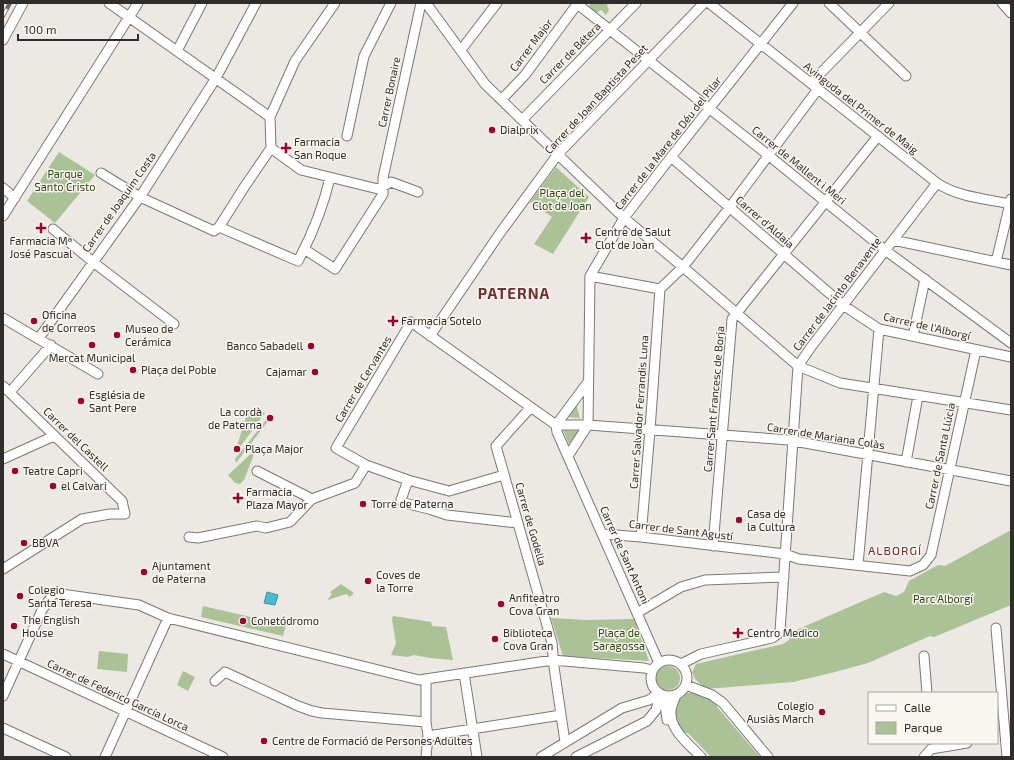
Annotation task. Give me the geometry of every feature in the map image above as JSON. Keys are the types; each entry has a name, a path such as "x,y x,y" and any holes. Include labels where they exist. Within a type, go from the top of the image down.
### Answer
{"street":[{"path":"3,40 23,3"},
{"path":"109,3 270,117"},
{"path":"3,216 138,3"},
{"path":"177,51 202,3"},
{"name":"Carrer de Joaquim Costa","path":"39,338 140,197 216,78 256,3"},
{"path":"216,229 272,148 270,117 295,61 335,3"},
{"path":"347,136 364,56 391,3"},
{"name":"Carrer Bonaire","path":"304,249 335,268 383,194 383,178 421,3"},
{"path":"426,3 485,84 624,218 798,366 840,383 1011,410"},
{"path":"461,50 497,3"},
{"name":"Carrer de Mallent i Meri","path":"577,3 885,250 1011,343"},
{"name":"Carrer Major","path":"502,99 524,75 577,3"},
{"name":"Carrer de Bétera","path":"522,120 636,3"},
{"name":"Carrer de Joan Baptista Peset","path":"430,336 500,233 558,154 704,3"},
{"name":"Avinguda del Primer de Maig","path":"709,3 946,189 962,194 1011,202"},
{"name":"Carrer de la Mare de Déu del Pilar","path":"588,425 590,276 624,218 793,3"},
{"path":"829,3 906,76"},
{"path":"590,276 660,289 683,267 730,207 768,155 815,86 860,33 889,3"},
{"path":"1002,3 1011,13"},
{"name":"Carrer Sant Francesc de Borja","path":"713,546 732,318 878,136"},
{"path":"272,148 301,170 378,189 391,182 418,192"},
{"name":"Carrer d'Aldaia","path":"671,157 843,304"},
{"path":"101,173 140,197 298,261 318,220 330,178"},
{"name":"Carrer de Jacinto Benavente","path":"681,664 701,654 772,638 778,634 780,630 784,577 798,366 843,304 937,183"},
{"path":"3,188 15,198"},
{"path":"996,262 1011,202"},
{"path":"53,229 93,262 174,324"},
{"path":"892,240 1011,265"},
{"path":"913,336 925,279"},
{"name":"Carrer Salvador Ferrandis Luna","path":"641,537 660,289"},
{"name":"Carrer de l'Alborgí","path":"843,304 878,329 1011,357"},
{"path":"3,318 98,374"},
{"name":"Carrer de Cervantes","path":"366,466 336,448 411,322 430,336"},
{"path":"858,565 878,329"},
{"path":"430,336 556,424 588,382"},
{"path":"6,389 51,345"},
{"name":"Carrer de Santa Llúcia","path":"923,565 931,555 976,350"},
{"name":"Carrer del Castell","path":"3,569 82,519 110,514 125,514 122,501 6,389"},
{"path":"906,462 918,396"},
{"name":"Carrer de Godella","path":"531,407 496,446 552,643 553,660 565,742"},
{"name":"Carrer de Mariana Colàs","path":"556,424 588,425 793,441 1011,481"},
{"name":"Carrer de Sant Antoni","path":"556,424 557,432 638,613 655,667"},
{"path":"568,456 588,425"},
{"path":"3,459 54,436"},
{"path":"189,537 198,538 257,526 266,528 290,522 312,499 354,483 366,466 408,480 449,491 504,475"},
{"path":"257,471 312,499"},
{"path":"408,480 401,500 404,503 429,509 447,516 518,523"},
{"name":"Carrer de Sant Agustí","path":"603,534 785,554 799,558 910,571 923,565"},
{"path":"638,613 681,587 705,580 784,577"},
{"path":"3,696 42,610 54,593 139,605 168,618 419,680 553,660 644,668 655,667 670,660 681,664 687,674 686,685 680,693 676,695 661,694 655,690 651,680 655,667"},
{"path":"105,757 168,618"},
{"path":"996,628 1001,737 1007,757"},
{"name":"Carrer de Federico García Lorca","path":"3,654 223,757"},
{"path":"924,656 927,692"},
{"path":"215,681 226,672 298,706 322,713 426,722"},
{"path":"464,674 477,757"},
{"path":"426,679 426,722 428,736 426,757"},
{"path":"686,685 712,695 723,703 768,757"},
{"path":"541,757 622,708 649,700 661,694"},
{"path":"576,757 647,721 656,710 661,694"},
{"path":"661,694 668,724 675,735 696,757"},
{"path":"676,695 670,713 672,723 678,732 701,757"},
{"path":"428,736 561,715"},
{"path":"3,728 66,757"},
{"path":"924,757 931,750 962,744"}],"green space":[{"path":"591,3 609,3 607,5 609,10 606,15 601,10 596,13 589,6"},
{"name":"Parque Santo Cristo","path":"59,152 95,175 55,223 27,201"},
{"name":"Plaça del Clot de Joan","path":"556,167 589,197 553,254 534,244 552,217 530,202"},
{"path":"576,404 580,418 567,417"},
{"path":"259,410 265,413 259,421 253,423 252,431 239,448 237,446 247,414"},
{"path":"266,420 268,421 236,463 235,459"},
{"path":"563,430 579,431 569,444"},
{"path":"256,449 244,480 240,484 235,483 228,475"},
{"name":"Parc Alborgí","path":"1011,530 1011,605 934,637 930,636 868,663 793,682 706,689 695,679 692,672 696,664 783,644 789,640 789,633 884,592 896,596 904,592 909,581 938,565 945,566"},
{"path":"341,584 354,593 350,597 346,594 328,600 332,594 330,592"},
{"name":"Cohetódromo","path":"203,606 286,625 283,636 201,617"},
{"path":"393,616 431,622 432,626 446,627 453,660 414,655 408,657 391,655 396,643 392,620"},
{"name":"Plaça de Saragossa","path":"551,618 587,620 634,619 649,661 563,656"},
{"path":"99,651 128,654 127,672 97,669"},
{"path":"663,666 673,666 680,673 680,683 673,690 663,690 656,683 656,673"},
{"path":"183,671 195,677 188,691 177,685"},
{"path":"686,693 694,693 717,702 717,707 760,757 711,757 688,733 684,733 678,726 673,713 680,698"}],"water":[{"path":"267,592 278,595 275,605 264,603"}],"railway":[{"path":"3,16 10,3"}],"place":[{"name":"Dialprix","path":"492,130"},
{"name":"Farmacia San Roque","path":"286,148"},
{"name":"Farmacia Mª José Pascual","path":"41,228"},
{"name":"Centre de Salut Clot de Joan","path":"586,238"},
{"name":"Oficina de Correos","path":"34,321"},
{"name":"Farmacia Sotelo","path":"393,321"},
{"name":"Museo de Cerámica","path":"117,335"},
{"name":"Mercat Municipal","path":"92,345"},
{"name":"Banco Sabadell","path":"311,346"},
{"name":"Plaça del Poble","path":"133,370"},
{"name":"Cajamar","path":"315,372"},
{"name":"Església de Sant Pere","path":"81,401"},
{"name":"La cordà de Paterna","path":"270,418"},
{"name":"Plaça Major","path":"237,449"},
{"name":"Teatre Capri","path":"15,471"},
{"name":"el Calvari","path":"53,486"},
{"name":"Farmacia Plaza Mayor","path":"238,498"},
{"name":"Torre de Paterna","path":"363,504"},
{"name":"Casa de la Cultura","path":"739,520"},
{"name":"BBVA","path":"24,543"},
{"name":"Ajuntament de Paterna","path":"144,572"},
{"name":"Coves de la Torre","path":"368,581"},
{"name":"Colegio Santa Teresa","path":"20,596"},
{"name":"Anfiteatro Cova Gran","path":"501,604"},
{"name":"Cohetódromo","path":"243,621"},
{"name":"The English House","path":"14,626"},
{"name":"Centro Medico","path":"738,633"},
{"name":"Biblioteca Cova Gran","path":"495,639"},
{"name":"Colegio Ausiàs March","path":"822,712"},
{"name":"Centre de Formació de Persones Adultes","path":"264,741"}],"district":[{"name":"PATERNA","path":"514,294"},
{"name":"ALBORGÍ","path":"895,551"}]}
